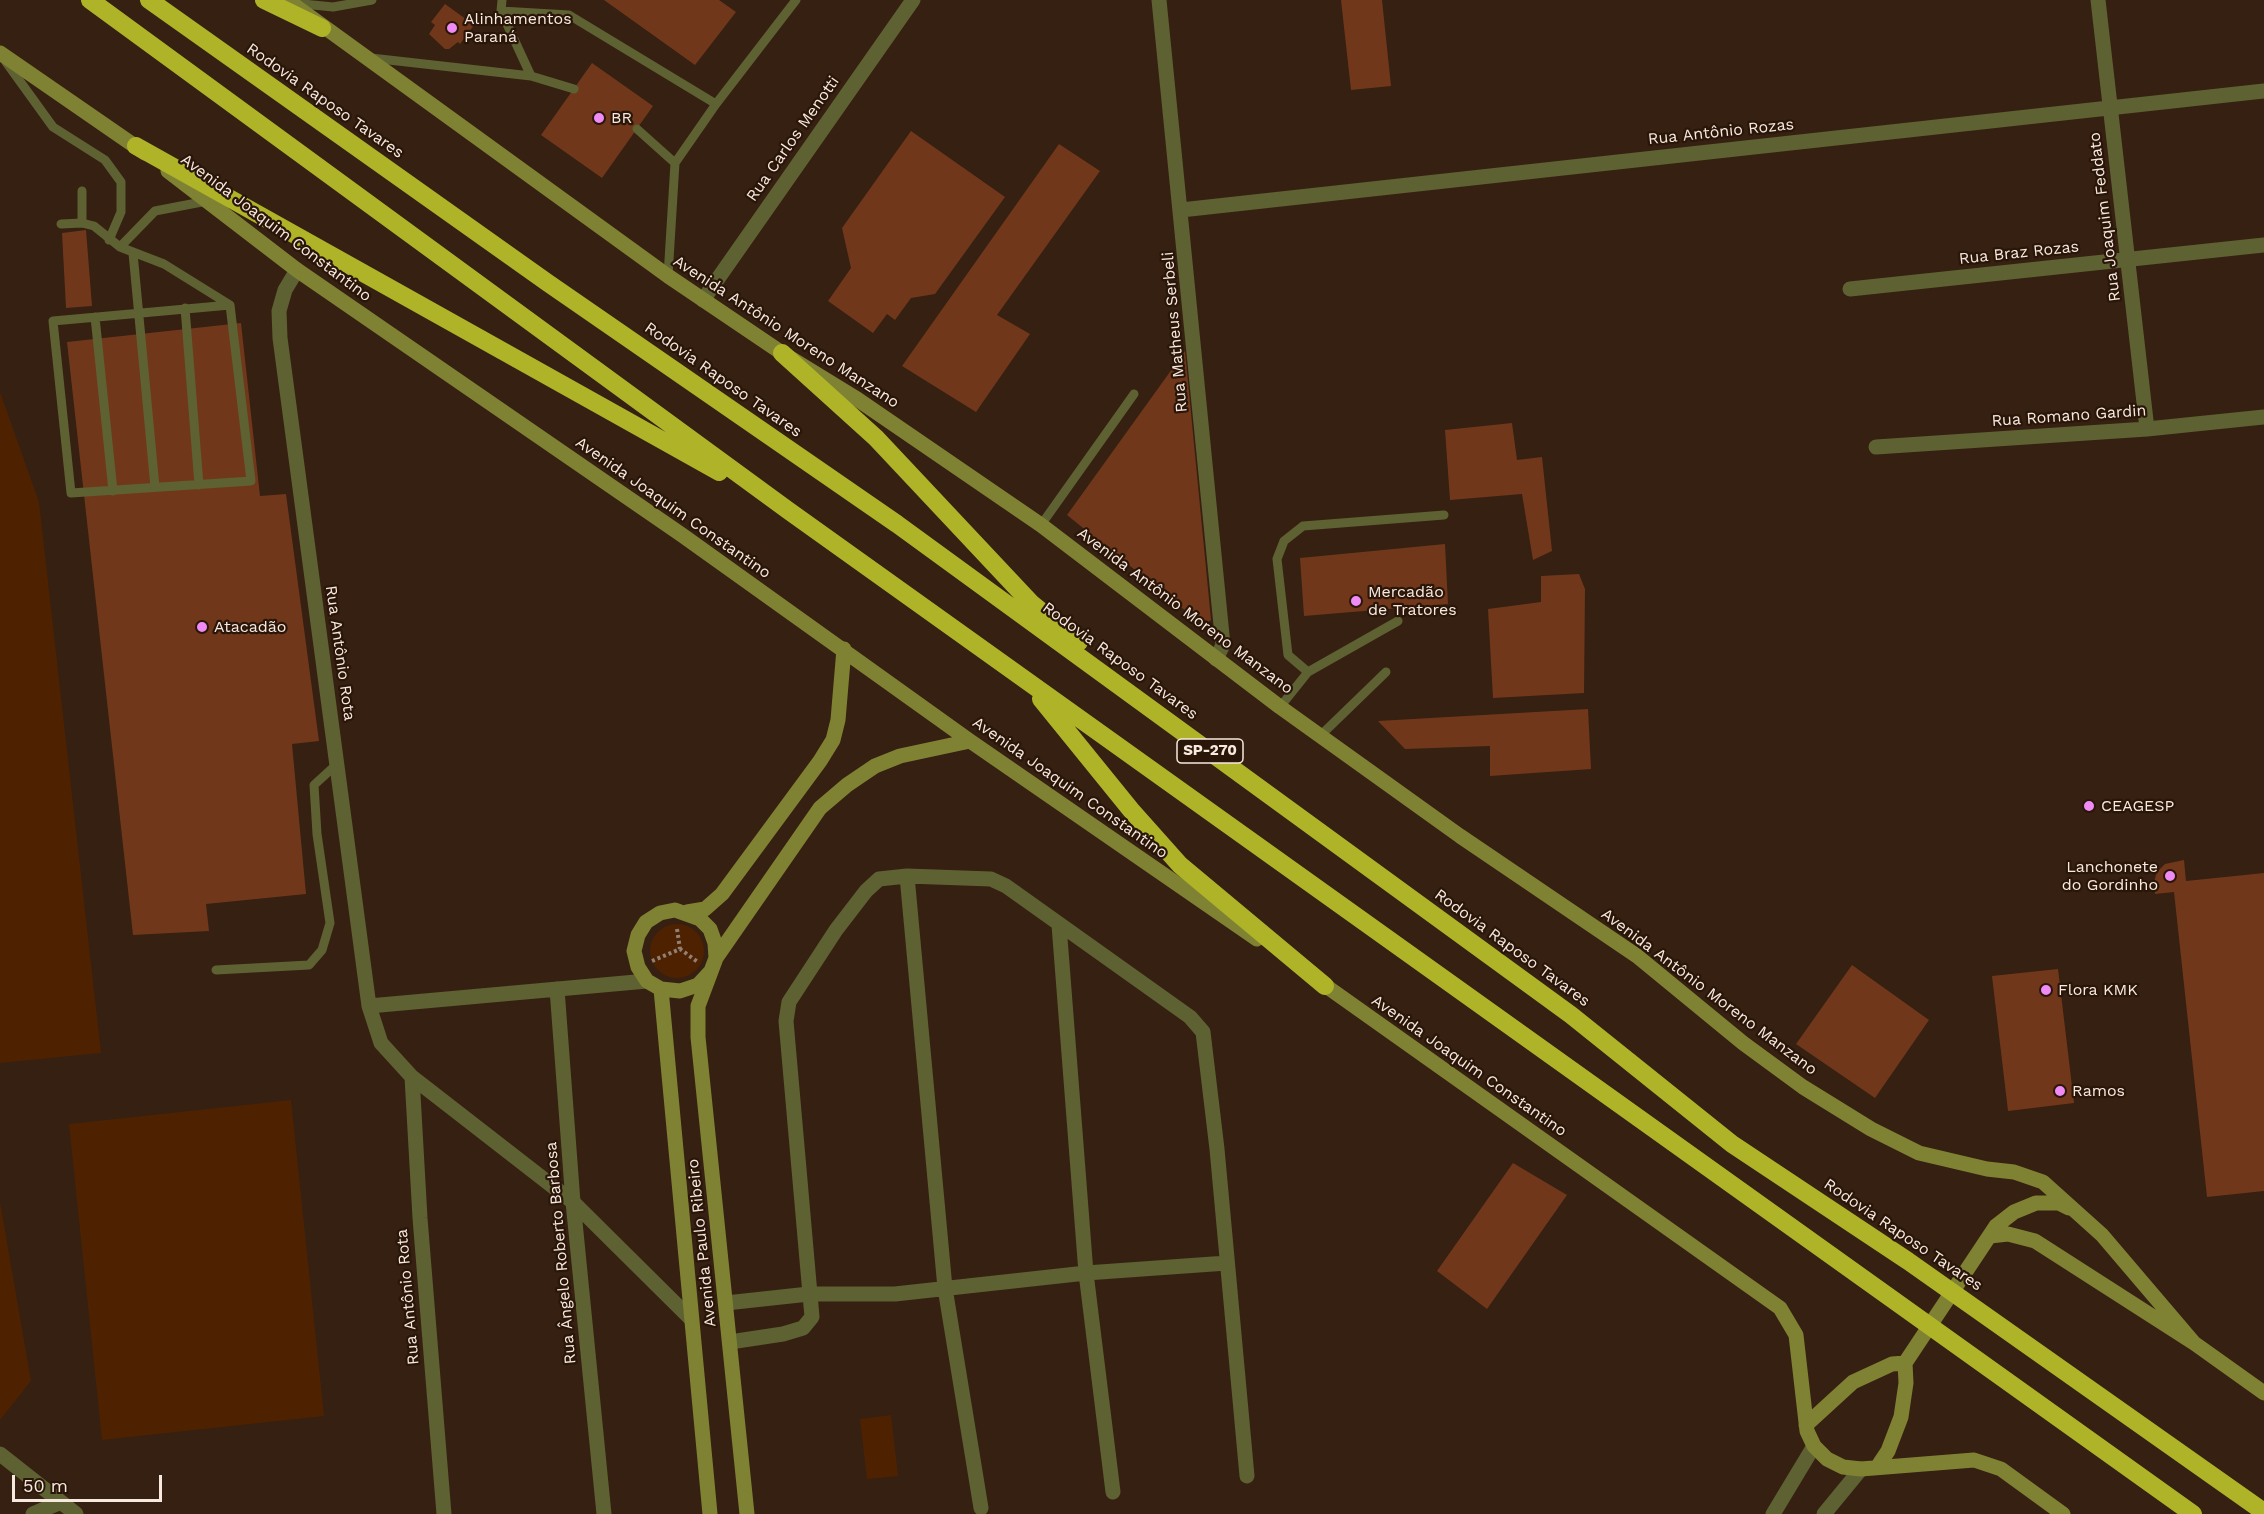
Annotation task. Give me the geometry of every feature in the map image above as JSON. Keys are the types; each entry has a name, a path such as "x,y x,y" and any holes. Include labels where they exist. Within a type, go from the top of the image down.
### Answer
{"highway":[{"name":"SP-270","path":"90,0 789,511 2193,1514"},
{"name":"Rodovia Raposo Tavares","path":"149,0 548,283 897,524 1571,1015 1732,1144 1908,1261 2264,1512"},
{"path":"264,0 322,28"},
{"path":"136,146 789,511"},
{"path":"782,353 876,438 1031,603 1234,769"},
{"path":"1027,681 1131,810 1180,865 1325,986"}],"main road":[{"name":"Avenida Antônio Moreno Manzano","path":"289,1 322,28 366,57 668,276 782,353 857,399 1041,525 1280,707 1460,836 1637,956 1743,1043 1803,1087 1871,1129 1919,1153 1987,1169 2014,1172 2043,1182 2102,1235 2194,1343"},
{"name":"Avenida Joaquim Constantino","path":"0,54 136,146 297,270 844,649 970,741 1325,986 1780,1308 1796,1335 1806,1425 1814,1446"},
{"path":"687,912 705,909 722,894 820,761 832,740 838,720 844,649"},
{"name":"Avenida Paulo Ribeiro","path":"747,1514 698,1037 698,1006 713,964 820,808 848,784 875,766 900,756 970,741"},
{"path":"675,910 687,912 700,919 710,929 715,943 713,964 698,985 680,992 661,989 647,981 638,967 634,951 638,935 646,922 660,913 675,910"},
{"path":"661,989 710,1514"},
{"name":"Avenida Antônio Moreno Manzano","path":"1990,1236 2014,1212 2036,1203 2059,1203 2075,1212"},
{"name":"Avenida Antônio Moreno Manzano","path":"1990,1236 2008,1234 2035,1241 2194,1343 2264,1393"},
{"path":"1878,1466 1892,1443 1901,1417 1906,1383 1905,1363 1990,1236"},
{"path":"1806,1425 1853,1382 1892,1364 1905,1363"},
{"path":"1814,1446 1835,1464 1860,1469 1974,1460 2001,1469 2063,1514"}],"street":[{"name":"Rua Carlos Menotti","path":"703,300 914,0"},
{"name":"Rua Matheus Serbeli","path":"1159,0 1222,645 1216,659"},
{"name":"Rua Joaquim Feddato","path":"2098,0 2147,429"},
{"name":"Rua Antônio Rozas","path":"1181,210 2264,90"},
{"name":"Rua Braz Rozas","path":"1850,289 2264,245"},
{"name":"Rua Antônio Rota","path":"297,270 285,290 279,311 280,338 369,1006 381,1043 412,1077 420,1218 444,1514"},
{"name":"Rua Romano Gardin","path":"1876,447 2147,429 2264,417"},
{"path":"907,876 945,1288 981,1508"},
{"path":"730,1342 783,1334 802,1328 812,1317 786,1009 836,930 872,883 879,879 907,876 991,879 1006,885 1190,1017 1203,1032 1213,1109 1247,1476"},
{"path":"1059,925 1086,1273 1113,1492"},
{"path":"369,1006 647,981"},
{"name":"Rua Ângelo Roberto Barbosa","path":"557,988 573,1202 604,1514"},
{"path":"412,1077 573,1202 691,1319"},
{"path":"726,1303 809,1294 895,1294 1086,1273 1227,1263"},
{"path":"1773,1514 1814,1446"},
{"path":"0,1454 76,1514"},
{"path":"1824,1514 1860,1469"},
{"path":"33,1514 61,1502"}],"lane":[{"path":"289,1 333,6 372,0"},
{"path":"502,0 501,10 531,76"},
{"path":"668,276 675,163 716,104 796,0"},
{"path":"501,10 568,15 716,104"},
{"path":"0,54 53,127 105,160 121,182 121,213 109,240"},
{"path":"366,57 531,76 574,89"},
{"path":"637,129 675,163"},
{"path":"82,191 82,223"},
{"path":"120,247 155,211 207,201"},
{"path":"61,224 82,223 94,226 120,247 164,264 230,305"},
{"path":"133,253 155,487"},
{"path":"230,305 251,481 70,493 52,321 230,305"},
{"path":"185,308 199,484"},
{"path":"95,317 113,490"},
{"path":"1041,525 1134,394"},
{"path":"1308,672 1288,655 1277,559 1284,541 1303,526 1444,515"},
{"path":"1280,707 1308,672 1398,621"},
{"path":"1321,735 1386,672"},
{"path":"216,970 309,965 322,950 330,923 317,834 314,785 337,764"}],"path":[{"path":"638,967 680,949 713,964"}],"shaded area":[{"path":"0,392 39,502 101,1053 0,1063"},
{"path":"677,924 687,926 696,932 702,941 704,951 702,961 696,970 687,976 677,978 667,976 658,970 652,961 650,951 652,941 658,932 667,926"},
{"path":"291,1100 324,1416 102,1440 69,1124"},
{"path":"0,1202 31,1381 0,1420"},
{"path":"891,1415 898,1476 867,1479 860,1419"}],"building":[{"path":"604,0 719,0 736,12 695,65"},
{"path":"1341,0 1382,0 1391,86 1351,90"},
{"path":"445,4 474,25 460,44 458,42 449,49 445,49 429,34 435,25 431,22"},
{"name":"BR","path":"592,63 653,106 602,178 541,135"},
{"path":"911,131 1005,197 935,294 911,298 895,320 887,314 873,333 828,301 851,268 842,228"},
{"path":"1059,144 1100,171 997,315 1030,334 976,412 902,366"},
{"path":"86,230 92,306 66,308 62,233"},
{"name":"Atacadão","path":"241,323 260,496 286,494 319,741 292,744 306,894 206,904 209,931 133,935 67,342"},
{"path":"1185,351 1211,620 1203,625 1067,515"},
{"path":"1512,423 1517,460 1542,457 1552,551 1533,560 1522,494 1450,500 1445,430"},
{"path":"1445,544 1448,604 1304,616 1300,558"},
{"path":"1579,574 1585,589 1584,693 1493,698 1488,609 1541,602 1541,576"},
{"path":"1588,709 1591,769 1490,776 1490,746 1405,749 1378,721"},
{"path":"2184,860 2186,881 2264,873 2264,1191 2207,1197 2174,892 2155,894 2154,882 2157,872 2165,864"},
{"path":"1852,965 1929,1020 1875,1098 1796,1044"},
{"path":"2058,969 2074,1103 2008,1111 1992,976"},
{"path":"1513,1163 1567,1195 1487,1309 1437,1271"}],"place":[{"name":"Alinhamentos Paraná","path":"452,28"},
{"name":"BR","path":"599,118"},
{"name":"Mercadão de Tratores","path":"1356,601"},
{"name":"Atacadão","path":"202,627"},
{"name":"CEAGESP","path":"2089,806"},
{"name":"Lanchonete do Gordinho","path":"2170,876"},
{"name":"Flora KMK","path":"2046,990"},
{"name":"Ramos","path":"2060,1091"}]}
